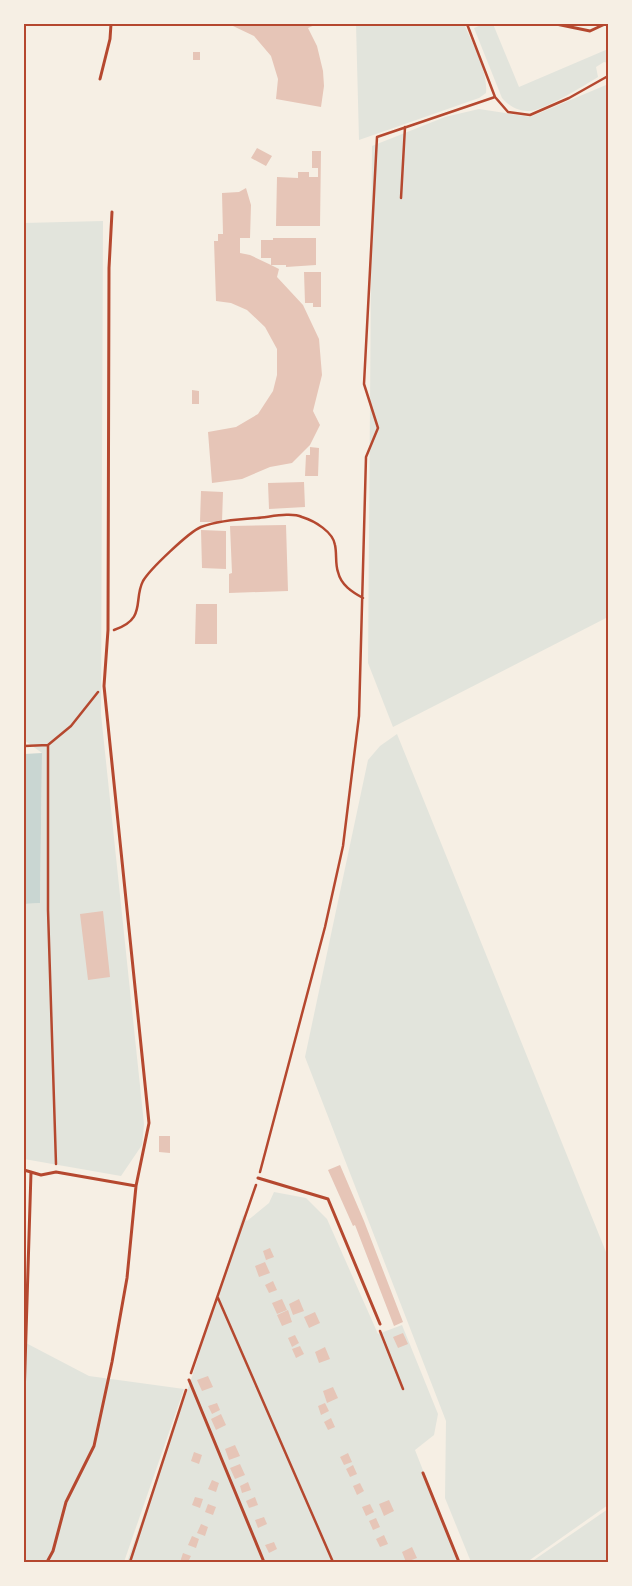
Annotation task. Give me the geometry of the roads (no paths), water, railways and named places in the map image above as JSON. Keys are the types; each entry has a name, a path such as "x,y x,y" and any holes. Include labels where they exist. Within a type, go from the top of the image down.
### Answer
{"lane":[{"path":"100,80 110,39 111,24"},
{"path":"556,24 590,31 605,24"},
{"path":"47,1562 53,1551 66,1502 94,1446 127,1278 136,1186 148,1137 148,1098 104,686 108,630 109,268 112,212"},
{"path":"24,1170 41,1175 56,1172 136,1186"},
{"path":"24,1398 30,1172"},
{"path":"258,1178 328,1199 380,1324"},
{"path":"189,1380 264,1562"},
{"path":"423,1473 459,1562"}]}
